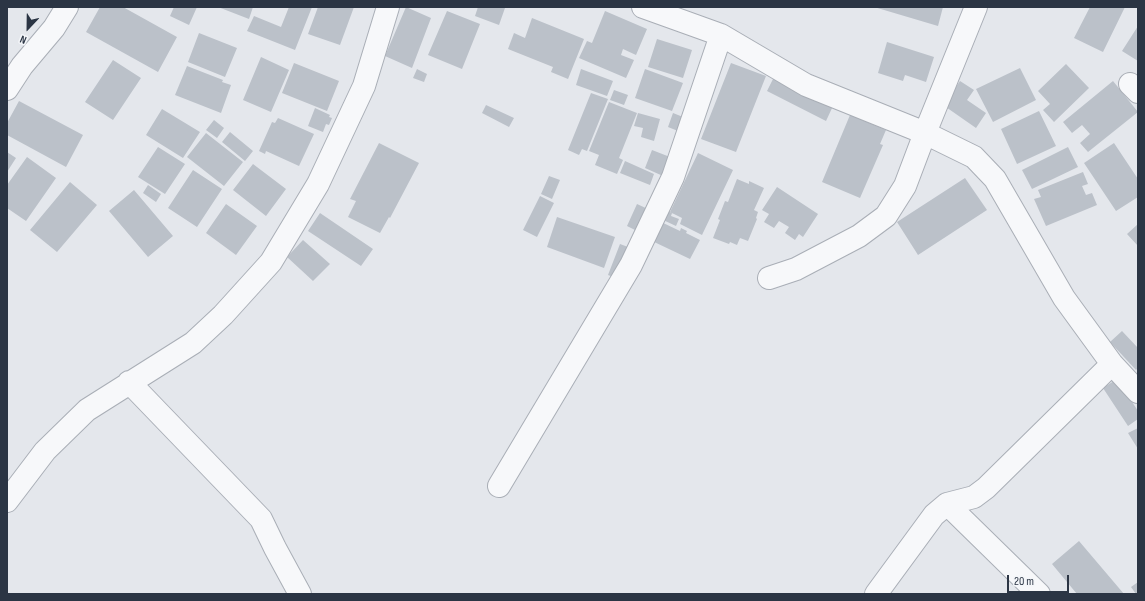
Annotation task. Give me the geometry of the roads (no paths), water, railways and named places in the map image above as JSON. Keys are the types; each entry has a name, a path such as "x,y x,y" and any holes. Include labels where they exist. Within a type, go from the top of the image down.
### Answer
{"street":[{"path":"7,89 15,63 54,28 67,7"},
{"path":"7,502 45,451 87,410 192,343 222,315 271,262 318,184 364,86 388,7"},
{"path":"643,7 721,35 806,84 925,133 974,156 995,179 1064,298 1112,364 1138,392"},
{"path":"769,278 796,269 859,236 886,216 905,186 976,7"},
{"path":"499,486 631,265 673,177 721,35"},
{"path":"876,594 934,515 947,504 974,497 986,488 1112,364"},
{"path":"129,382 261,519 300,594"},
{"path":"947,504 1039,594"}]}
